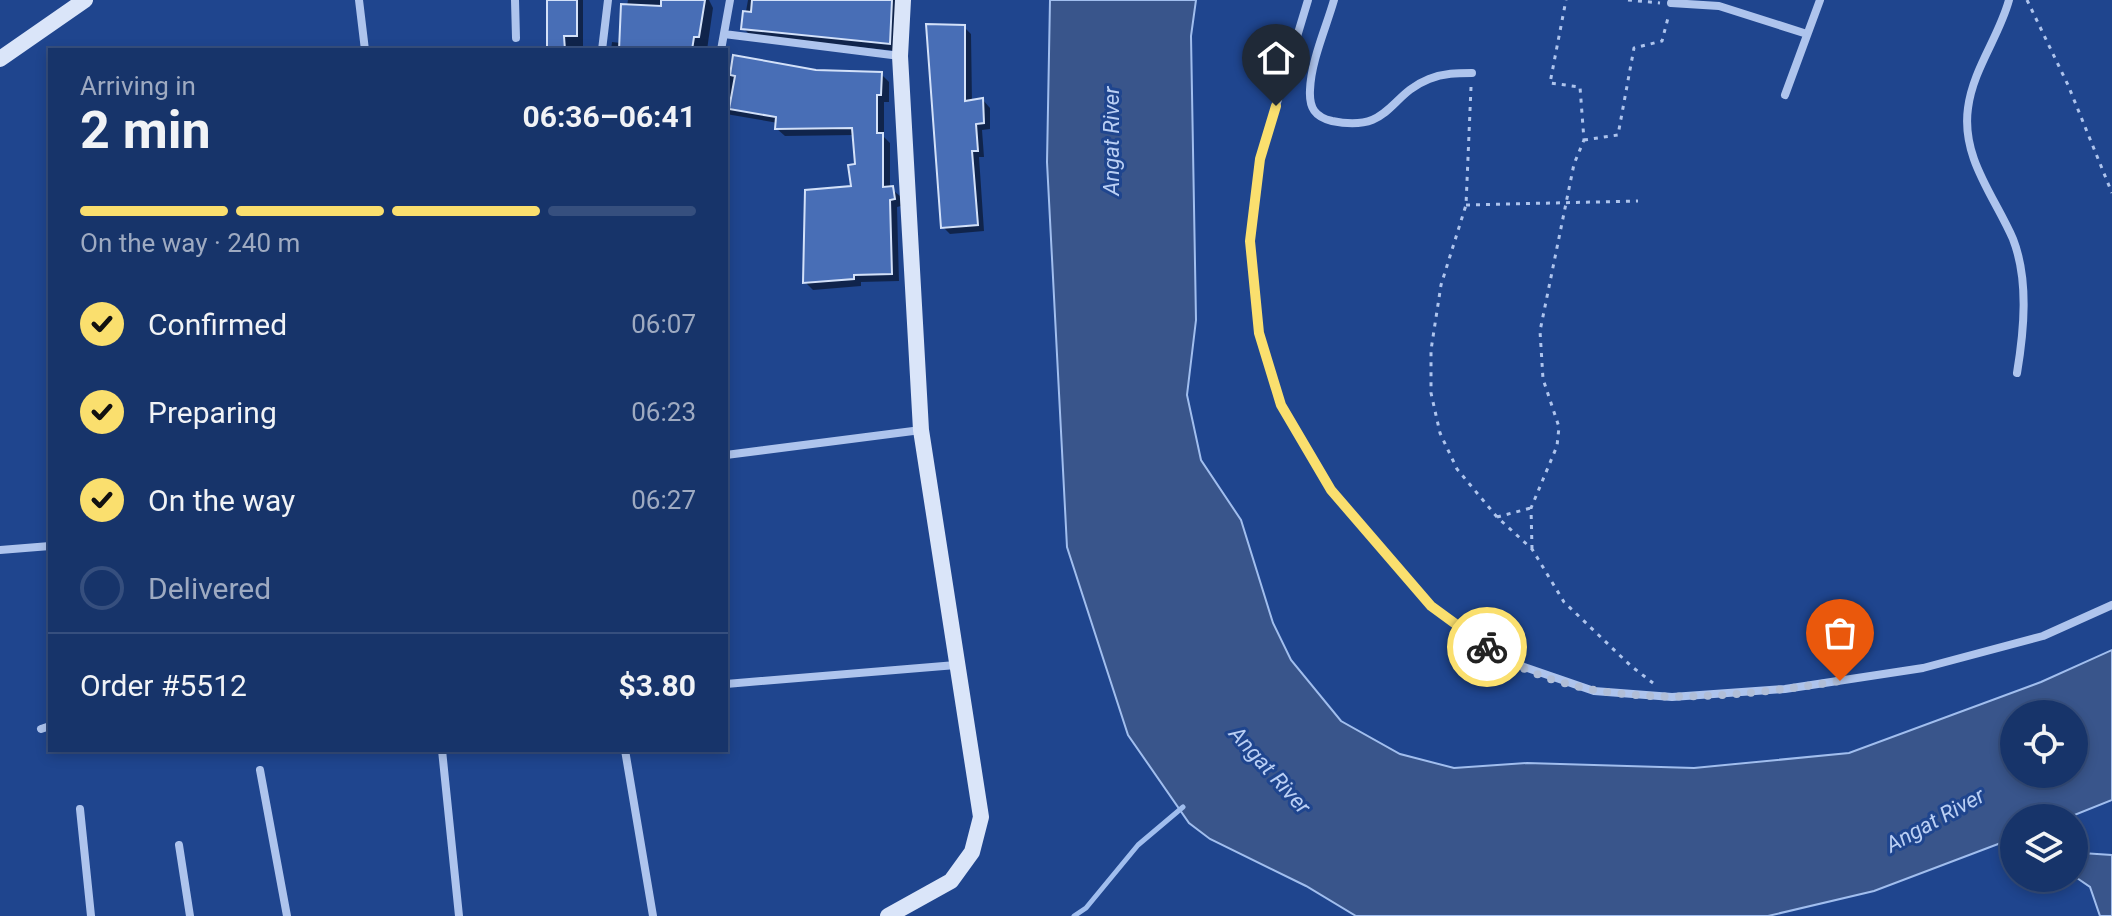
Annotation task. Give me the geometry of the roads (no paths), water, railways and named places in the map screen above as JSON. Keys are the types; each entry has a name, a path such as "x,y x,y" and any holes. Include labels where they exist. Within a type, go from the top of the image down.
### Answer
{"street":[{"path":"0,59 85,0"},
{"path":"359,0 365,48"},
{"path":"515,0 516,38"},
{"path":"602,48 608,0"},
{"path":"721,48 730,0"},
{"path":"888,916 951,881 972,852 981,817 921,430 900,56 903,0"},
{"path":"1308,0 1260,159 1250,241 1259,333 1281,405 1331,490 1431,606 1507,661 1594,691 1672,697 1785,689 1923,668 2043,636 2112,605"},
{"path":"1334,0 1310,89 1311,108 1321,119 1344,123 1372,121 1426,80 1447,73 1472,73"},
{"path":"1785,95 1820,0"},
{"path":"2009,0 1980,66 1967,109 1969,142 1977,167 2014,241 2023,303 2023,332 2017,373"},
{"path":"1671,3 1719,6 1807,34"},
{"path":"724,34 900,56"},
{"path":"728,455 921,430"},
{"path":"0,550 48,546"},
{"path":"728,684 956,665"},
{"path":"442,752 459,916"},
{"path":"625,752 653,916"},
{"path":"260,770 287,916"},
{"path":"80,809 91,916"},
{"path":"179,845 190,916"}],"water":[{"name":"Angat River","path":"1050,0 1196,0 1191,36 1196,320 1187,395 1201,460 1241,520 1273,623 1291,660 1341,721 1400,754 1454,768 1527,763 1694,768 1849,753 2041,682 2112,650 2112,800 2088,810 2088,804 2000,804 2000,843 1874,891 1768,916 1356,916 1306,886 1210,839 1189,823 1128,735 1067,547 1047,162"},
{"path":"2088,853 2112,855 2112,916 2100,916 2090,887"}],"waterway":[{"path":"1074,916 1086,908 1138,845 1183,807"}]}
